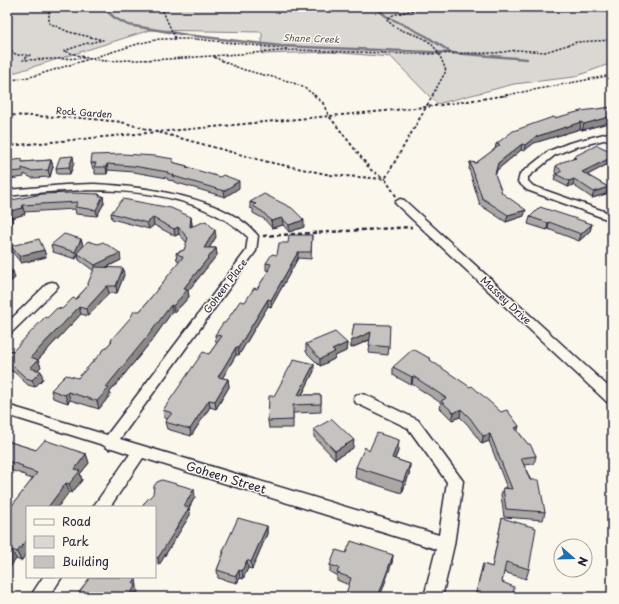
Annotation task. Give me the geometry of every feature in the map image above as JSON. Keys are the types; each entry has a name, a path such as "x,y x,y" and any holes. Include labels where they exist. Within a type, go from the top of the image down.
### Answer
{"street":[{"path":"612,136 572,145 552,153 523,176 524,182 530,188 612,218"},
{"path":"7,193 48,188 107,186 151,192 200,205 235,221 253,236"},
{"name":"Massey Drive","path":"400,202 612,398"},
{"name":"Goheen Place","path":"109,443 251,251 253,236"},
{"path":"7,330 52,286"},
{"path":"361,399 413,424 455,481 446,545 433,597"},
{"name":"Goheen Street","path":"7,410 109,443 446,545"},
{"path":"102,506 139,452"},
{"path":"39,597 52,578"}],"path":[{"path":"46,7 49,10 49,23 54,26 72,33 103,40 84,44 64,51 91,60 162,59 295,50"},
{"path":"161,7 174,38"},
{"path":"385,179 446,71 440,54 428,41 420,36 394,26 388,22 387,19 393,14 425,7"},
{"path":"7,81 34,76 91,60 141,43 174,38 295,50 440,54 518,50 545,52 578,42 612,40"},
{"path":"7,49 17,55 30,55 24,60 87,58"},
{"path":"212,56 248,70 292,82 308,89 323,103 329,116 371,170 385,179 400,202"},
{"path":"7,146 427,107 520,93 612,75"},
{"name":"Rock Garden","path":"7,115 76,118 119,122 140,126 157,133"},
{"path":"157,133 268,162 331,175 385,179"},
{"path":"253,236 427,226"}],"green space":[{"path":"7,7 612,7 612,63 574,77 514,84 437,104 391,57 330,52 262,54 262,32 150,30 7,75"}],"building":[{"path":"612,107 612,116 584,124 581,122 535,137 525,145 522,144 498,163 495,174 502,193 526,210 508,215 482,198 470,162 476,163 500,145 496,144 513,131 553,117 555,118 581,111"},
{"path":"597,145 612,152 612,157 582,172 608,187 594,192 574,179 569,181 556,174 562,171 556,166 562,162 576,158 573,157"},
{"path":"123,154 174,159 172,162 187,166 186,167 220,177 223,175 239,181 224,191 173,176 174,175 167,173 168,172 133,166 107,164 106,167 94,167 96,163 91,163 92,155"},
{"path":"73,156 69,167 56,168 60,157"},
{"path":"22,159 22,162 51,160 48,170 30,171 22,168 22,171 7,172 9,161"},
{"path":"42,194 99,194 99,196 103,196 96,210 75,207 78,202 22,205 23,208 10,211 7,206 7,201"},
{"path":"264,194 292,208 304,220 289,225 282,218 271,221 263,212 253,206 256,204 250,202"},
{"path":"123,199 171,208 191,217 190,227 206,221 215,230 204,248 216,248 184,288 188,289 173,306 171,305 106,387 109,388 97,401 68,392 65,395 51,390 66,375 78,378 112,341 111,340 131,317 134,311 140,311 183,257 176,253 184,250 188,238 178,227 174,229 153,218 147,223 111,213"},
{"path":"540,207 592,224 581,234 549,222 548,223 530,217"},
{"path":"64,234 81,239 75,252 51,245"},
{"path":"289,235 312,235 311,252 298,252 271,300 268,299 238,348 236,347 218,377 228,379 215,401 209,400 190,429 165,422 172,413 163,410 203,352 209,354 222,336 215,335 240,301 245,302 254,288 257,289 269,270 271,264 266,263 272,254 277,255 279,243 288,243"},
{"path":"39,239 44,250 19,256 11,246"},
{"path":"88,241 98,244 103,242 120,253 95,265 77,253"},
{"path":"95,267 123,268 116,286 107,286 86,309 79,307 31,357 38,360 30,368 41,371 32,380 26,378 12,365 7,363 7,349 13,351 45,317 47,318 57,308 62,309 73,298 76,299 86,288"},
{"path":"7,270 13,271 7,276"},
{"path":"354,324 390,325 389,347 369,345 371,332 351,341"},
{"path":"335,332 347,343 332,350 335,352 320,359 306,344"},
{"path":"413,349 431,359 430,360 470,387 472,386 501,412 507,410 519,426 515,428 528,444 530,444 536,456 521,458 530,480 539,480 545,512 506,509 503,488 512,489 490,434 483,436 470,418 461,409 454,413 441,401 446,398 413,376 412,377 393,367"},
{"path":"294,359 314,364 298,395 321,395 321,404 293,405 293,420 268,421 269,396 274,396"},
{"path":"332,419 354,440 335,451 314,429"},
{"path":"377,433 399,440 392,458 410,464 403,482 356,467 365,447 369,451"},
{"path":"45,440 86,454 75,469 80,471 69,484 66,483 49,506 26,506 26,541 17,552 12,550 7,557 7,512 37,473 22,468 23,466 7,461 7,441 36,450"},
{"path":"162,480 194,489 184,506 189,508 158,558 156,557 156,506 143,506 153,494 154,486 157,482"},
{"path":"238,518 267,526 251,562 247,560 242,571 239,570 236,576 217,570 224,552 223,551"},
{"path":"502,518 536,528 529,569 506,562 502,582 514,587 513,597 475,597 483,564 492,567"},
{"path":"351,541 393,555 378,597 345,597 351,578 337,573 339,568 330,565 336,550 346,553"},
{"path":"89,578 136,578 133,583 136,585 128,597 76,597"}],"waterway":[{"name":"Shane Creek","path":"102,7 115,18 128,25 187,35 281,46 452,53"},
{"path":"374,7 386,16 426,36 452,53"},
{"name":"Shane Creek","path":"452,53 527,59"}]}
